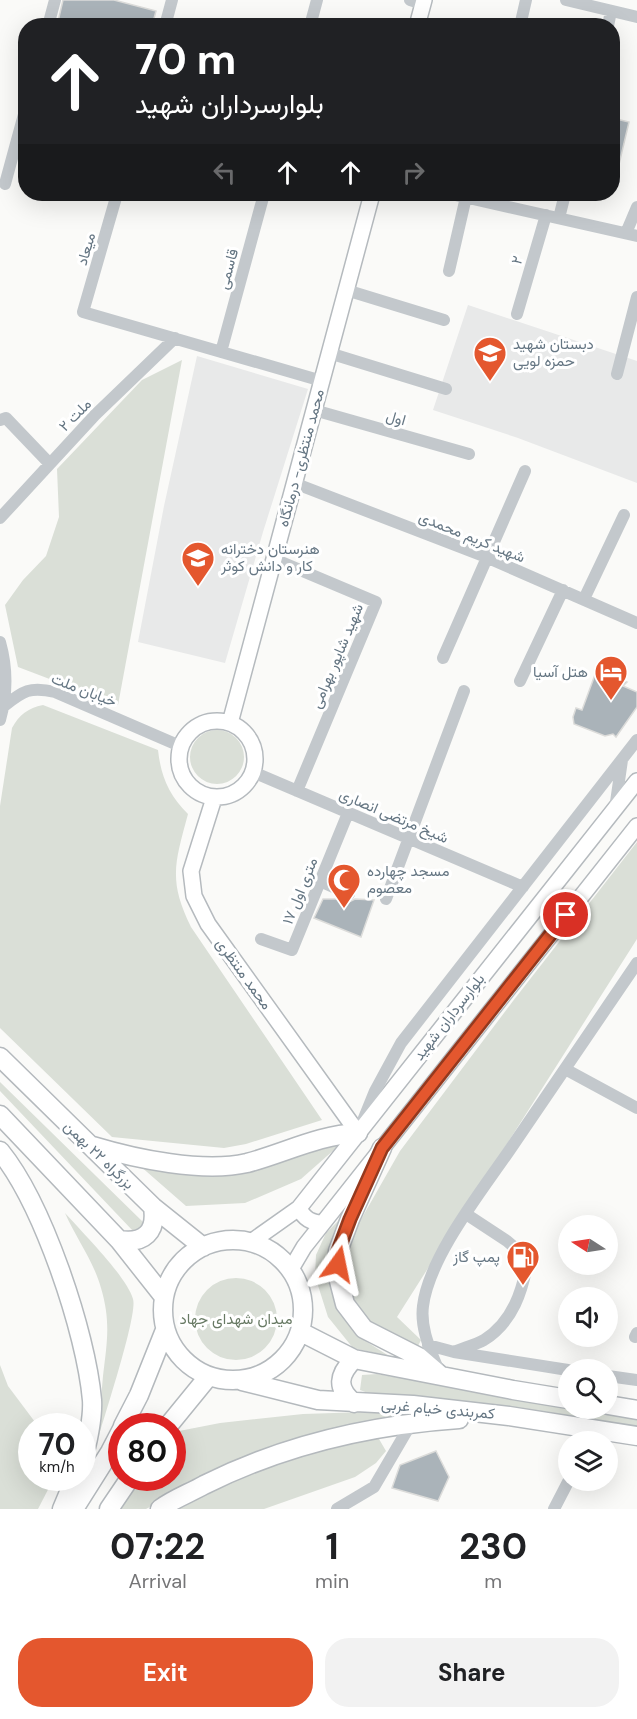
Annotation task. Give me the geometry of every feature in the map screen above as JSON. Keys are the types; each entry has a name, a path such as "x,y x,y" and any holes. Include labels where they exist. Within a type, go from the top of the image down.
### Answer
{"highway":[{"name":"بزرگراه ۲۲ بهمن","path":"0,1057 153,1207 203,1247"},
{"path":"0,1115 119,1240 164,1297"},
{"path":"88,1144 126,1156 179,1164 223,1166 247,1163 339,1134 358,1133"},
{"path":"382,1148 338,1251 338,1277 345,1304 364,1329 419,1357 440,1375"},
{"path":"0,1151 24,1188 49,1244 83,1349 92,1403 91,1413"},
{"path":"119,1240 131,1242 142,1238 151,1230 155,1219 153,1207"},
{"path":"234,1239 251,1242 280,1257 291,1269 303,1299 304,1316 301,1332 294,1347 278,1365 256,1377 240,1381 224,1381 208,1377 181,1358 165,1330 164,1297 169,1281 177,1267 203,1247 218,1241 234,1239"},
{"path":"130,1413 165,1330"},
{"name":"کمربندی خیام غربی","path":"301,1332 354,1359 558,1397"},
{"path":"354,1359 344,1369 340,1383 344,1395 354,1403"},
{"path":"179,1413 208,1377"},
{"name":"کمربندی خیام غربی","path":"240,1381 318,1400 413,1405 509,1416 637,1436"},
{"path":"618,1407 637,1410"},
{"path":"160,1509 226,1474 290,1449 349,1433 412,1422 509,1416"},
{"path":"74,1509 108,1455"},
{"path":"62,1509 70,1491"},
{"path":"109,1509 121,1491"}],"main road":[{"path":"418,18 419,1"},
{"name":"محمد منتظری- درمانگاه","path":"230,723 370,201"},
{"path":"210,721 230,723 239,727 252,742 255,762 253,772 242,789 233,794 214,798 195,791 182,776 179,766 180,746 192,730 200,724 210,721"},
{"name":"بلوارسرداران شهید","path":"251,1242 299,1208 637,781"},
{"name":"محمد منتظری","path":"214,798 191,871 194,896 208,924 358,1133"},
{"name":"بلوارسرداران شهید","path":"291,1269 323,1223 637,826"},
{"path":"299,1208 306,1218 323,1223"}],"street":[{"path":"50,18 55,0"},
{"path":"167,18 172,0"},
{"path":"312,18 317,0"},
{"path":"522,18 526,0"},
{"path":"566,0 590,3 611,11 637,16"},
{"path":"610,18 611,11"},
{"path":"2,181 18,132"},
{"name":"میعاد","path":"115,201 83,312 175,338"},
{"name":"قاسمی","path":"221,352 262,201"},
{"path":"449,271 465,201"},
{"path":"495,201 631,234 637,207"},
{"path":"559,218 564,201"},
{"name":"۲","path":"517,314 546,215"},
{"path":"346,290 444,320"},
{"path":"617,374 637,297"},
{"path":"175,338 322,381"},
{"name":"ملت ۲","path":"0,518 95,415 175,338"},
{"path":"329,353 446,389"},
{"name":"اول","path":"314,410 469,454"},
{"path":"0,420 6,418 50,463"},
{"path":"443,658 525,471"},
{"name":"شهید کریم محمدی","path":"294,483 486,557 637,623"},
{"path":"584,599 624,514"},
{"name":"شهید شاپور بهرامی","path":"274,559 376,602 297,791"},
{"path":"520,681 563,590"},
{"path":"0,642 3,655 4,706 0,720"},
{"name":"خیابان ملت","path":"4,706 24,691 41,688 180,746"},
{"path":"386,899 464,691"},
{"path":"358,1133 375,1091 401,1043 637,740"},
{"path":"615,809 623,758"},
{"name":"شیخ مرتضی انصاری","path":"253,772 523,887"},
{"name":"۱۷ متری اول","path":"261,939 292,950 348,813"},
{"path":"320,881 349,894"},
{"path":"440,1375 428,1345 422,1321 427,1289 439,1259 466,1214 637,963"},
{"path":"565,1069 637,1108"},
{"path":"454,1352 484,1340 505,1323 523,1287 528,1258 466,1214"},
{"path":"428,1345 454,1352 558,1368"},
{"path":"618,1377 637,1380"},
{"path":"337,1509 374,1487 412,1422"},
{"path":"554,1509 563,1491"}],"shaded area":[{"path":"468,305 637,361 637,483 518,438 433,410"},
{"path":"197,356 308,389 225,663 138,642 164,506"}],"green space":[{"path":"182,360 118,705 18,667 5,605 23,580 46,556 59,517 57,469 142,380"},
{"path":"43,705 158,750 161,769 167,785 188,814 176,871 179,896 191,927 322,1120 246,1144 224,1148 112,1137 0,1028 0,806 12,728 24,713"},
{"path":"217,730 227,732 236,738 242,747 244,757 242,767 236,776 227,782 217,784 207,782 198,776 192,767 190,757 192,747 198,738 207,732"},
{"path":"637,842 637,939 397,1317 421,1340 418,1346 392,1340 357,1311 349,1292 344,1265 351,1237 400,1151"},
{"path":"0,1082 143,1222 141,1229 133,1231 0,1091"},
{"path":"340,1141 335,1149 301,1179 245,1203 186,1206 139,1165 207,1173"},
{"path":"347,1212 334,1242 328,1271 338,1309 356,1335 389,1356 353,1348 328,1317 315,1276 316,1255 326,1233"},
{"path":"65,1213 113,1267 133,1299 131,1324 99,1436 107,1342 106,1311 94,1269"},
{"name":"میدان شهدای جهاد","path":"236,1278 252,1281 265,1290 274,1303 277,1319 274,1335 265,1348 252,1357 236,1360 220,1357 207,1348 198,1335 195,1319 198,1303 207,1290 220,1281"},
{"path":"0,1365 8,1386 28,1413 18,1413 18,1491 47,1491 38,1509 0,1509"},
{"path":"377,1374 558,1405 558,1418 376,1396 360,1390 362,1375"},
{"path":"396,1411 400,1418 210,1474 186,1487 186,1430 220,1423 303,1414"},
{"path":"618,1416 637,1419 637,1428 564,1419 618,1419"},
{"path":"363,1438 379,1439 386,1451 376,1463 355,1477 264,1509 176,1509 257,1469"},
{"path":"132,1491 179,1491 146,1509 120,1509"}],"building":[{"path":"63,0 114,0 156,11 154,18 59,18"},
{"path":"620,120 629,122 620,160"},
{"name":"هتل آسیا","path":"596,672 627,682 623,686 637,692 637,707 616,737 613,734 605,736 574,724 573,717 576,708 582,710"},
{"name":"مسجد چهارده معصوم","path":"323,899 340,899 349,902 355,899 374,900 361,937 314,918"},
{"path":"436,1451 449,1477 438,1501 392,1488 400,1465"}],"place":[{"name":"دبستان شهید حمزه لویی","path":"490,382"},
{"name":"هنرستان دخترانه کار و دانش کوثر","path":"198,587"},
{"name":"هتل آسیا","path":"611,701"},
{"name":"مسجد چهارده معصوم","path":"344,909"},
{"name":"پمپ گاز","path":"523,1286"}],"route":[{"path":"338,1264 338,1251 350,1219 382,1148 566,915"}]}
